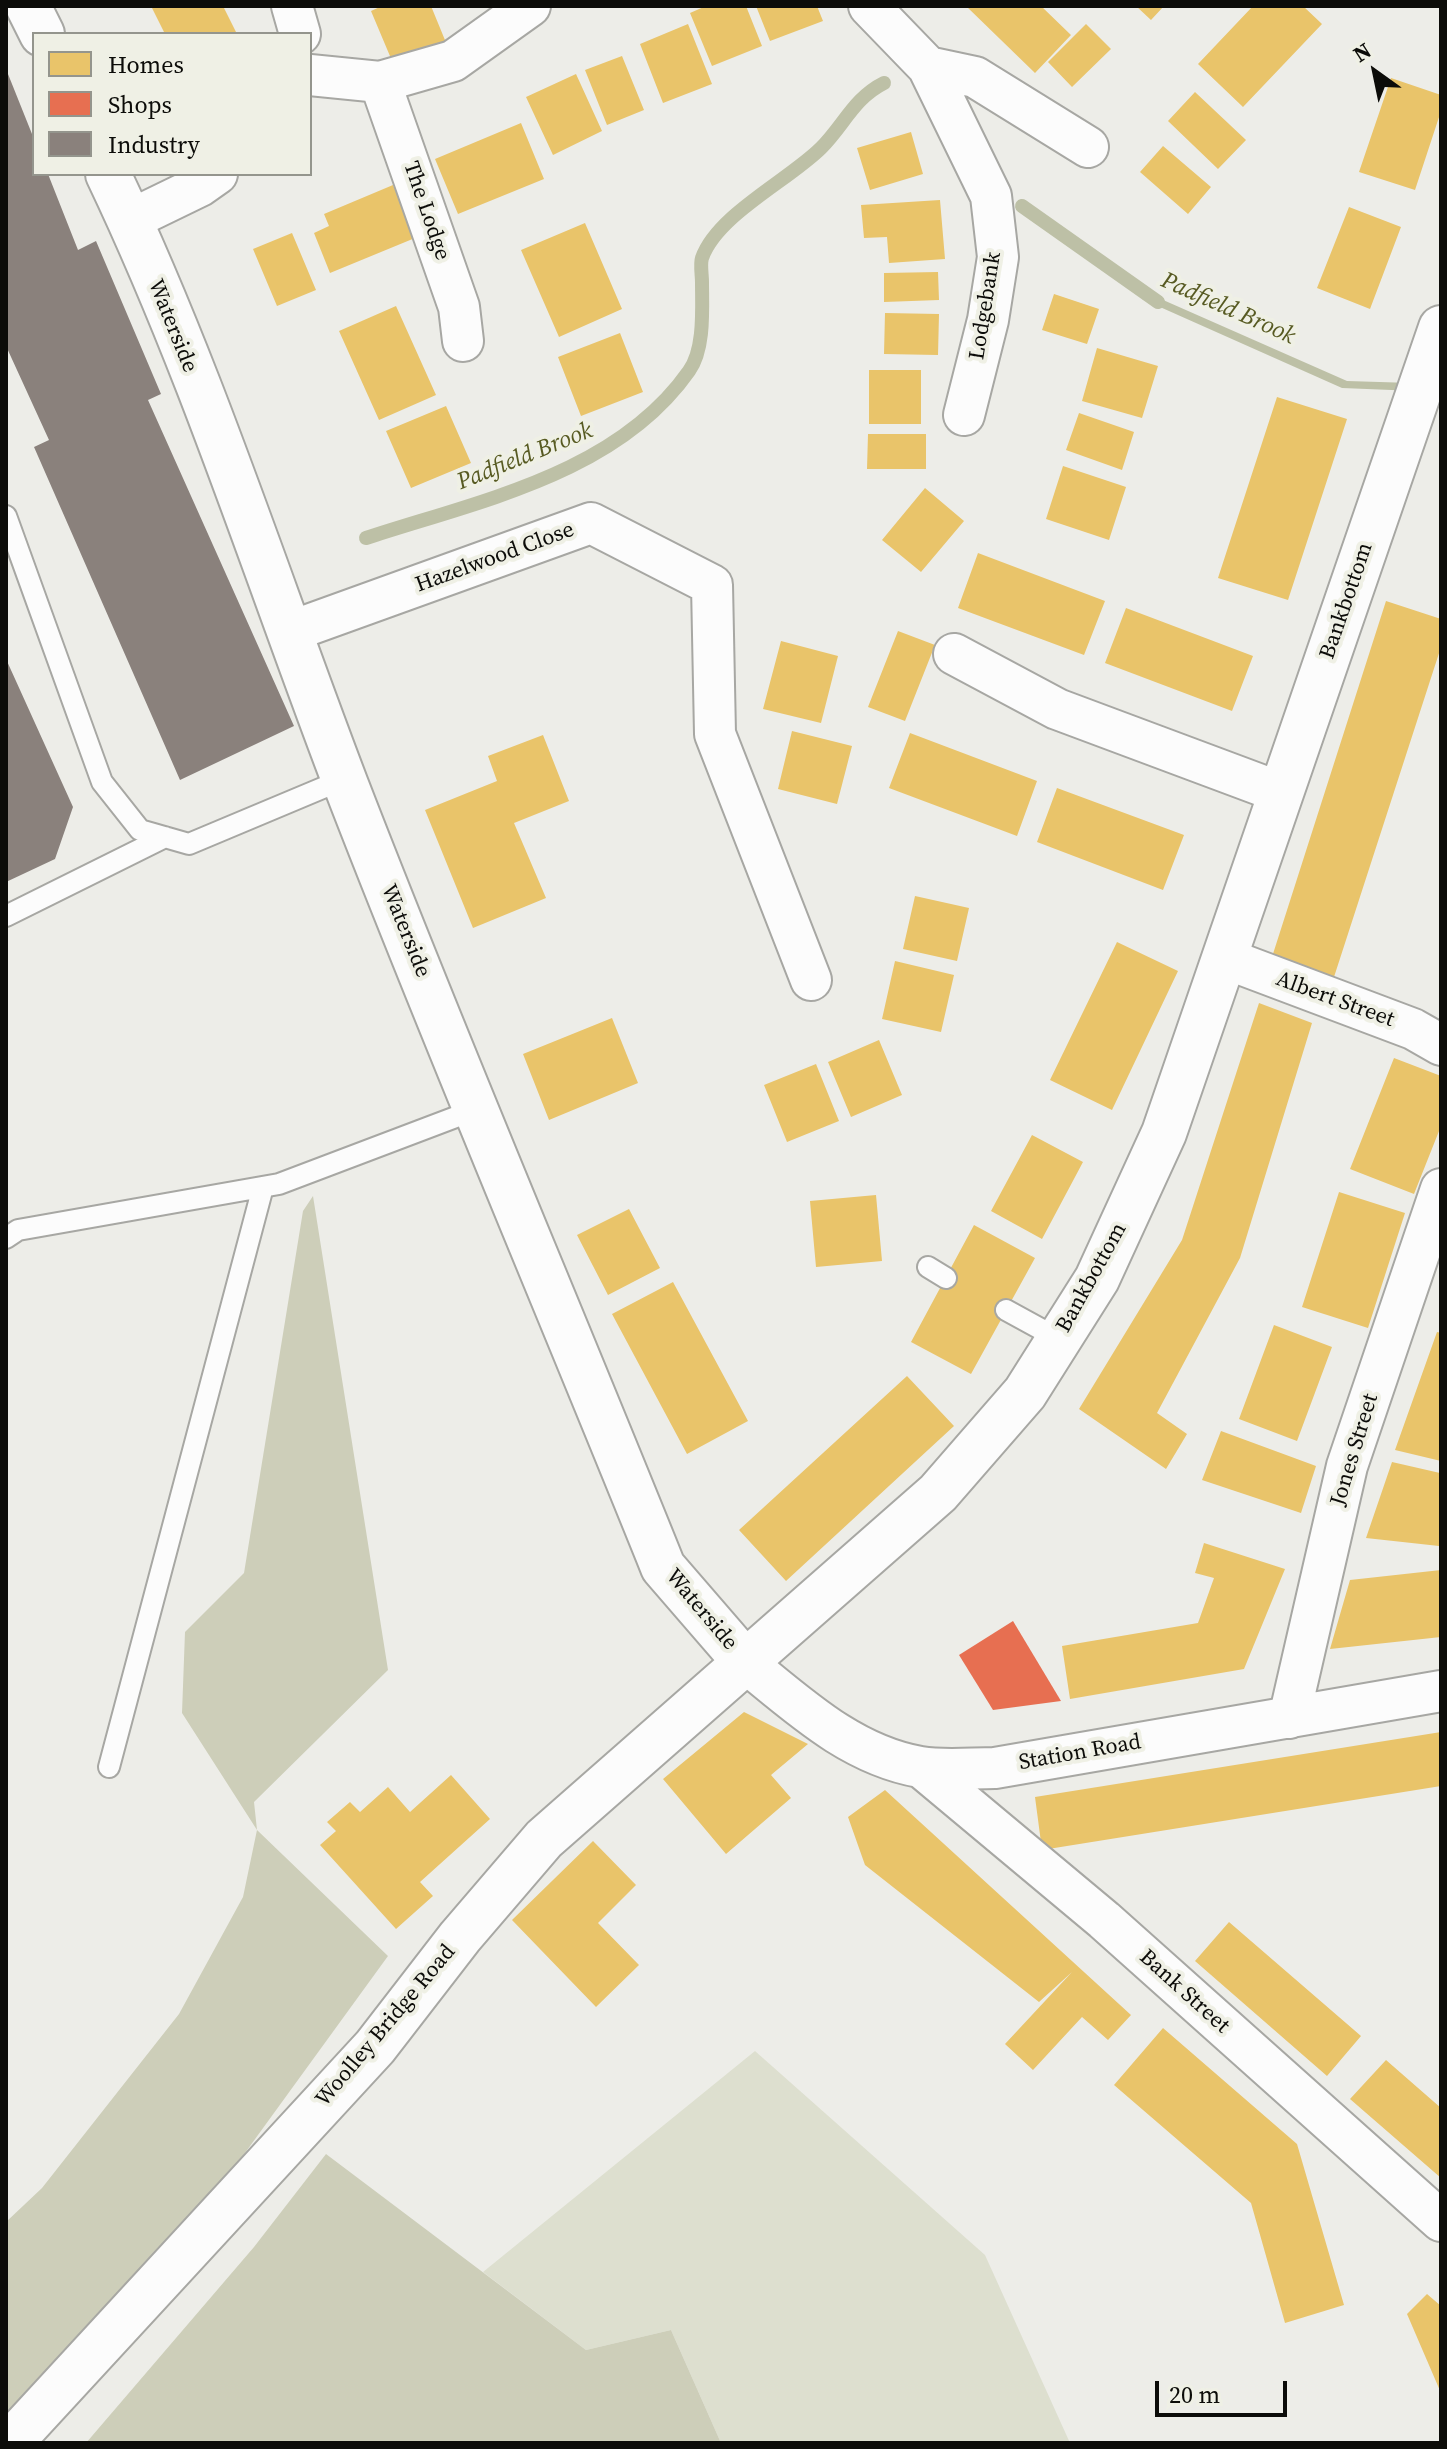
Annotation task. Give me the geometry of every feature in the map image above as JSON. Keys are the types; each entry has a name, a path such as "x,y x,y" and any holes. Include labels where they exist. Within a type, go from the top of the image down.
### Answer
{"street":[{"path":"28,6 41,32"},
{"path":"292,6 299,32"},
{"path":"312,75 380,82 453,61 530,6"},
{"name":"Lodgebank","path":"869,6 928,67 991,196 998,257 988,320 964,415"},
{"path":"928,67 975,77 1088,147"},
{"name":"The Lodge","path":"380,82 459,307 463,341"},
{"name":"Waterside","path":"109,176 130,220 344,779 663,1567 746,1663"},
{"path":"130,220 214,176"},
{"name":"Bankbottom","path":"746,1663 938,1493 1025,1393 1097,1279 1164,1133 1227,959 1441,328"},
{"name":"Hazelwood Close","path":"289,632 591,523 712,585 715,734 811,980"},
{"path":"954,654 1057,709 1282,793"},
{"name":"Albert Street","path":"1227,959 1413,1029 1441,1045"},
{"name":"Jones Street","path":"1289,1718 1347,1466 1441,1189"},
{"name":"Station Road","path":"746,1663 810,1715 869,1753 922,1768 995,1768 1441,1691"},
{"name":"Woolley Bridge Road","path":"10,2443 375,2047 460,1937 544,1839 746,1663"},
{"name":"Bank Street","path":"922,1768 1104,1920 1441,2221"}],"lane":[{"path":"6,516 102,782 140,830 189,844 344,779"},
{"path":"6,916 165,837"},
{"path":"6,1238 18,1230 263,1187 477,1109"},
{"path":"109,1767 263,1187"},
{"path":"1006,1310 1059,1339"}],"shaded area":[{"path":"1145,292 1347,381 1412,383 1441,392 1342,388 1142,299"},
{"path":"313,1196 388,1670 254,1802 257,1830 182,1713 185,1632 244,1573 303,1211"},
{"path":"257,1830 388,1956 189,2230 6,2421 6,2222 42,2188 179,2014 243,1897"},
{"path":"755,2051 985,2255 1070,2443 721,2443 671,2330 586,2350 483,2272"},
{"path":"326,2154 586,2350 671,2330 721,2443 86,2443 254,2247"}],"building: Homes":[{"path":"151,6 223,6 236,32 164,32"},
{"path":"382,6 431,6 447,45 395,68 371,11"},
{"path":"706,6 746,6 762,46 712,66 690,13"},
{"path":"756,6 817,6 823,21 770,41"},
{"path":"966,6 1041,6 1071,35 1035,73"},
{"path":"1136,6 1164,6 1151,20"},
{"path":"1253,6 1303,6 1322,24 1243,107 1198,64"},
{"path":"688,24 712,84 663,103 640,44"},
{"path":"1086,24 1111,49 1072,87 1048,62"},
{"path":"622,56 644,110 607,125 585,70"},
{"path":"576,74 602,131 553,155 526,97"},
{"path":"1391,78 1441,95 1441,111 1415,190 1359,172"},
{"path":"1195,92 1246,140 1218,169 1168,121"},
{"path":"521,123 544,179 458,214 435,159"},
{"path":"911,132 923,174 870,190 857,148"},
{"path":"1163,146 1211,187 1188,214 1140,172"},
{"path":"393,185 415,238 330,273 314,233 329,226 324,214"},
{"path":"940,200 945,259 889,263 887,237 864,238 861,205"},
{"path":"1349,207 1401,227 1370,309 1317,288"},
{"path":"585,223 622,309 559,337 521,250"},
{"path":"292,233 316,290 277,306 253,249"},
{"path":"938,272 939,300 884,302 884,273"},
{"path":"1054,294 1099,309 1087,344 1042,330"},
{"path":"396,306 436,395 379,420 339,331"},
{"path":"885,313 939,314 938,355 884,354"},
{"path":"620,333 643,392 581,416 558,357"},
{"path":"1097,348 1158,366 1142,418 1082,401"},
{"path":"869,370 921,370 921,424 869,424"},
{"path":"1277,397 1347,419 1288,600 1218,578"},
{"path":"446,406 471,463 411,488 386,431"},
{"path":"1079,413 1134,432 1122,470 1066,450"},
{"path":"868,434 926,434 926,469 867,469"},
{"path":"1063,466 1126,487 1109,540 1046,519"},
{"path":"925,488 964,521 921,572 882,540"},
{"path":"978,553 1105,601 1084,655 958,608"},
{"path":"1386,601 1441,619 1441,647 1334,977 1272,957"},
{"path":"1126,608 1253,656 1232,711 1105,663"},
{"path":"898,631 935,645 905,721 868,707"},
{"path":"781,641 838,656 821,723 763,709"},
{"path":"792,731 852,746 837,804 778,789"},
{"path":"910,733 1037,781 1017,836 889,788"},
{"path":"543,735 569,801 514,823 546,898 473,928 425,810 497,781 488,756"},
{"path":"1057,788 1184,835 1163,890 1037,842"},
{"path":"915,896 969,908 957,961 903,949"},
{"path":"1117,942 1178,971 1112,1110 1050,1080"},
{"path":"895,961 954,975 941,1032 882,1019"},
{"path":"1259,1003 1312,1023 1240,1258 1157,1413 1187,1434 1166,1469 1079,1409 1182,1240"},
{"path":"612,1018 638,1083 549,1120 523,1054"},
{"path":"879,1040 902,1095 851,1117 828,1062"},
{"path":"1394,1058 1441,1076 1441,1126 1414,1194 1350,1169"},
{"path":"816,1064 839,1121 787,1142 764,1085"},
{"path":"1032,1135 1083,1162 1042,1239 991,1211"},
{"path":"1339,1192 1405,1213 1368,1328 1302,1307"},
{"path":"876,1195 882,1261 816,1267 810,1201"},
{"path":"629,1209 660,1268 608,1295 577,1235"},
{"path":"974,1225 1035,1258 971,1374 911,1342"},
{"path":"673,1282 748,1421 687,1454 612,1314"},
{"path":"1274,1325 1332,1347 1297,1441 1239,1419"},
{"path":"1437,1332 1441,1333 1441,1461 1395,1450"},
{"path":"907,1376 954,1426 786,1581 739,1530"},
{"path":"1221,1431 1316,1466 1301,1513 1202,1480"},
{"path":"1392,1462 1440,1473 1439,1546 1366,1538"},
{"path":"1204,1543 1285,1569 1244,1669 1070,1699 1062,1646 1198,1623 1214,1578 1195,1573"},
{"path":"1441,1570 1441,1637 1330,1649 1350,1580"},
{"path":"744,1712 808,1744 771,1775 791,1798 726,1854 663,1779"},
{"path":"1441,1732 1441,1786 1042,1850 1035,1797"},
{"path":"451,1775 490,1819 420,1882 433,1896 396,1929 320,1845 336,1831 327,1822 350,1802 360,1812 388,1787 410,1812"},
{"path":"885,1790 1131,2015 1108,2040 1082,2017 1033,2070 1005,2044 1072,1972 1039,2002 865,1865 848,1817"},
{"path":"593,1841 636,1885 598,1923 639,1965 596,2007 512,1920"},
{"path":"1229,1922 1361,2036 1327,2076 1195,1961"},
{"path":"1163,2028 1297,2144 1344,2305 1285,2323 1251,2203 1114,2085"},
{"path":"1386,2060 1441,2108 1441,2178 1350,2099"},
{"path":"1427,2294 1441,2306 1441,2393 1407,2314"}],"building: Shops":[{"path":"1013,1621 1061,1701 993,1710 959,1655"}],"building: Industry":[{"path":"6,69 32,134 32,176 49,176 78,250 96,241 161,394 148,400 294,726 180,780 34,447 49,440 6,346"},
{"path":"6,659 73,807 55,859 6,882"}],"waterway":[{"name":"Padfield Brook","path":"366,538 542,479 585,459 624,435 659,406 689,371 698,351 702,316 701,260 710,242 738,213 821,148 857,104 884,83"},
{"name":"Padfield Brook","path":"1022,206 1158,302"}]}
